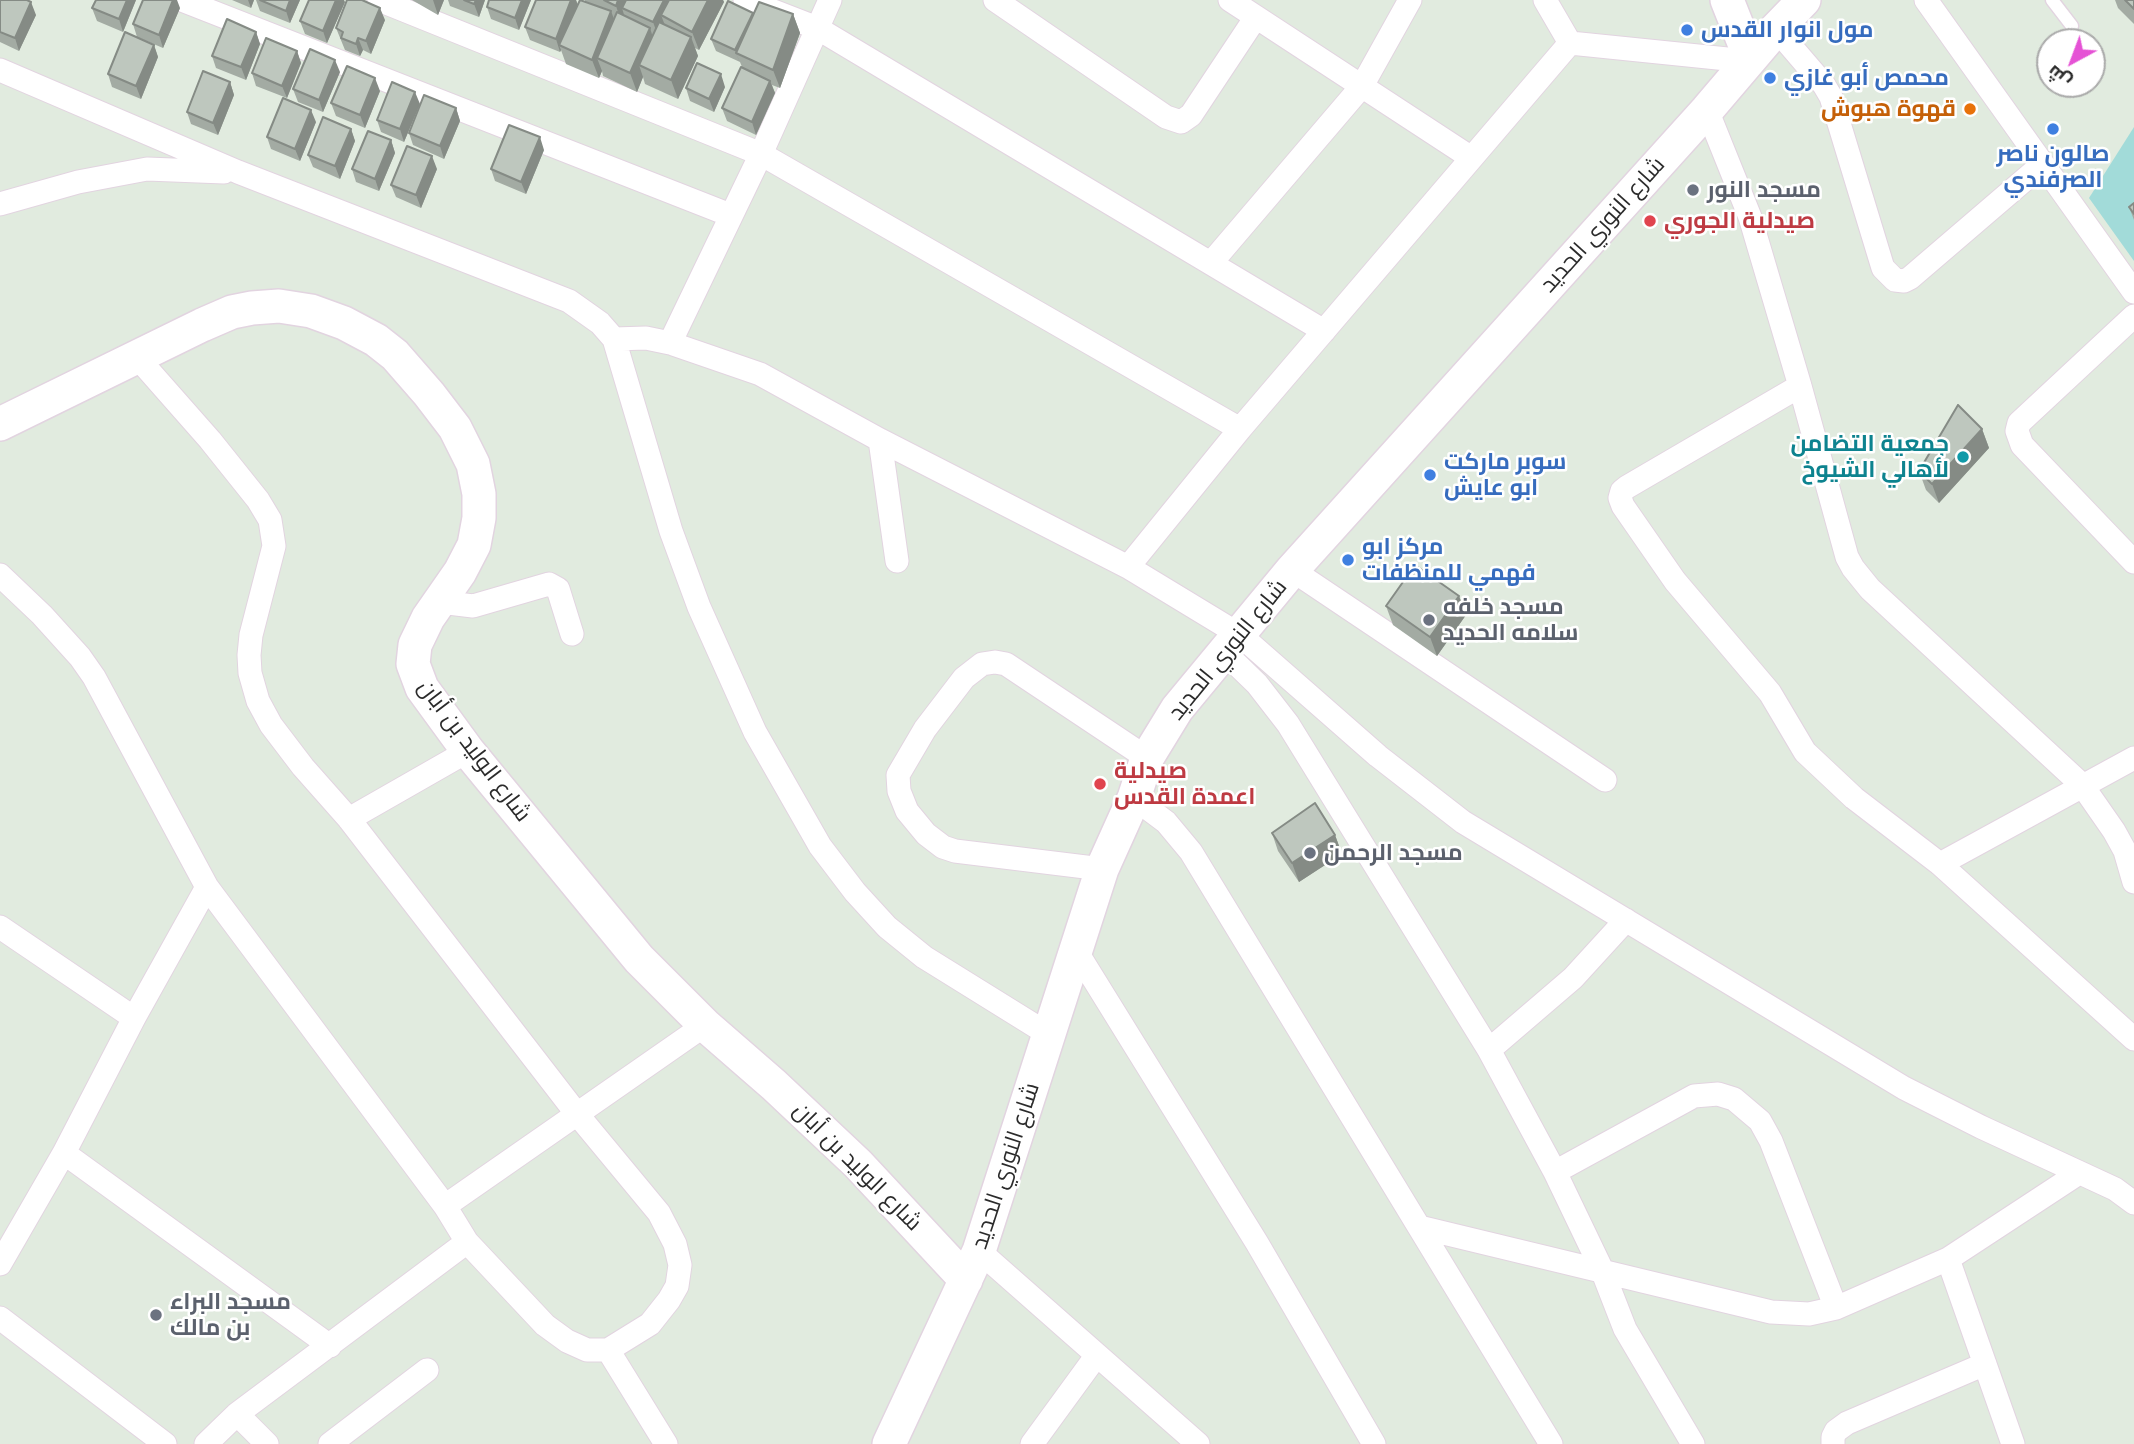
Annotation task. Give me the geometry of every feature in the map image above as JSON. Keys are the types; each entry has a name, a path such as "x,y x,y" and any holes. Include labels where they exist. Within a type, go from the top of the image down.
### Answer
{"street":[{"path":"182,0 730,215"},
{"path":"379,0 761,154 1240,429"},
{"path":"745,0 817,28 1324,331"},
{"path":"670,343 761,154 830,0"},
{"path":"996,0 1166,117 1181,122 1191,115 1256,17"},
{"path":"1230,0 1470,157"},
{"path":"1211,263 1362,86 1410,0"},
{"path":"1545,0 1570,43"},
{"path":"1570,43 1748,60 1727,0"},
{"path":"1744,0 1787,10 1831,97 1883,268 1895,280 1910,278 2043,164"},
{"path":"1926,0 2134,292"},
{"name":"شارع النوري الحديد","path":"889,1444 972,1266 1014,1146 1102,869 1134,798 1147,758 1177,709 1292,570 1707,110 1787,10"},
{"path":"1128,567 1240,429 1570,43"},
{"path":"0,71 238,172 569,301 600,323 614,339 671,531 699,607 755,732 820,846 855,892 887,927 924,957 1048,1034"},
{"path":"1707,110 1749,217 1800,386 1847,557 1860,578 2082,785 2125,851 2134,882"},
{"path":"0,204 78,182 147,169 238,172"},
{"name":"شارع الوليد بن أبان","path":"0,424 136,356 232,312 279,306 322,315 376,340 394,355 455,428 472,464 479,494 479,518 474,545 419,636 413,664 422,688 468,751 639,960 705,1025 972,1266"},
{"path":"2134,316 2019,423 2017,431 2022,444 2134,562"},
{"path":"614,339 646,338 670,343 760,374 880,440 1128,567 1463,822 1904,1088 2079,1173 2124,1186 2134,1203"},
{"path":"0,575 60,634 93,677 207,887 445,1206 467,1242 545,1325 567,1341 587,1350 608,1350 650,1324 677,1286 680,1265 675,1244 659,1213 577,1114 349,819 303,767 271,725 258,701 250,673 251,635 274,546 270,520 258,500 210,440 136,356"},
{"path":"1800,386 1627,487 1620,498 1623,506 1675,581 1770,692 1805,752 1854,798 1940,863 2134,1038"},
{"path":"880,440 897,561"},
{"path":"1292,570 1605,779"},
{"path":"440,602 474,606 541,584 550,584 558,589 572,634"},
{"path":"1232,644 1257,684 1288,724 1489,1051 1555,1172 1602,1270 1625,1329 1693,1444"},
{"path":"1102,869 956,851 943,846 926,834 907,811 899,791 898,775 925,729 964,678 982,664 995,662 1006,664 1147,758"},
{"path":"349,819 468,751"},
{"path":"1940,863 2134,758"},
{"path":"1134,798 1166,821 1191,852 1551,1444"},
{"path":"0,1264 64,1153 134,1018 207,887"},
{"path":"1489,1051 1573,978 1626,920"},
{"path":"0,927 134,1018"},
{"path":"1075,949 1249,1231 1374,1444"},
{"path":"445,1206 705,1025"},
{"path":"1555,1172 1694,1096 1718,1094 1734,1099 1760,1121 1771,1141 1836,1308"},
{"path":"64,1153 330,1346"},
{"path":"1419,1227 1771,1312 1809,1314 1836,1308 1948,1259 2079,1173"},
{"path":"206,1444 237,1414 467,1242"},
{"path":"1948,1259 2013,1444"},
{"path":"972,1266 1097,1355 1198,1444"},
{"path":"0,1318 165,1444"},
{"path":"608,1350 666,1444"},
{"path":"1032,1444 1097,1355"},
{"path":"1833,1444 1836,1431 1847,1423 1985,1364"},
{"path":"330,1444 427,1370"},
{"path":"237,1414 267,1444"}],"lane":[{"path":"2052,0 2072,26"}],"shaded area":[{"path":"2134,127 2134,261 2089,198"}],"building":[{"path":"0,0 31,2 15,38 0,32"},
{"path":"96,0 127,0 119,19 92,8"},
{"path":"143,0 173,0 159,35 133,24"},
{"path":"260,0 290,0 286,11"},
{"path":"309,0 336,0 323,31 300,21"},
{"path":"347,0 362,0 380,8 366,41 358,38 356,44 341,38 343,32 336,28"},
{"path":"489,0 522,0 515,18 487,7"},
{"path":"536,0 571,0 556,39 525,27"},
{"path":"580,0 611,11 592,60 559,45"},
{"path":"604,0 618,0 616,6"},
{"path":"626,0 664,0 653,22 622,8"},
{"path":"669,0 708,0 692,32 661,15"},
{"path":"2125,0 2134,0 2134,9"},
{"path":"728,1 753,13 735,50 711,39"},
{"path":"759,2 793,14 773,70 736,53"},
{"path":"617,12 650,28 630,73 597,58"},
{"path":"227,19 256,32 241,67 212,56"},
{"path":"659,22 691,37 671,80 639,65"},
{"path":"125,32 154,45 136,86 108,74"},
{"path":"266,38 297,51 282,86 252,73"},
{"path":"310,49 335,60 319,100 293,89"},
{"path":"697,63 721,74 709,99 686,88"},
{"path":"347,66 375,78 360,115 331,103"},
{"path":"741,67 770,81 752,122 722,108"},
{"path":"203,71 230,82 213,123 187,112"},
{"path":"392,82 415,92 400,129 377,120"},
{"path":"424,95 456,108 440,146 409,133"},
{"path":"283,98 311,110 295,149 267,137"},
{"path":"323,117 351,129 335,166 308,155"},
{"path":"509,125 540,137 521,182 491,169"},
{"path":"368,131 391,140 375,179 352,169"},
{"path":"407,146 432,156 416,195 391,185"},
{"path":"1958,405 1982,429 1932,484 1919,471"},
{"path":"1415,565 1459,596 1430,637 1386,606"},
{"path":"1315,803 1335,835 1292,863 1272,833"}],"place":[{"name":"مول انوار القدس","path":"1687,30"},
{"name":"محمص أبو غازي","path":"1770,78"},
{"name":"قهوة هبوش","path":"1970,109"},
{"name":"صالون ناصر الصرفندي","path":"2053,129"},
{"name":"مسجد النور","path":"1693,190"},
{"name":"صيدلية الجوري","path":"1650,221"},
{"name":"جمعية التضامن لأهالي الشيوخ","path":"1963,457"},
{"name":"سوبر ماركت ابو عايش","path":"1430,475"},
{"name":"مركز ابو فهمي للمنظفات","path":"1348,560"},
{"name":"مسجد خلفه سلامه الحديد","path":"1429,620"},
{"name":"صيدلية اعمدة القدس","path":"1100,784"},
{"name":"مسجد الرحمن","path":"1310,853"},
{"name":"مسجد البراء بن مالك","path":"156,1315"}]}
